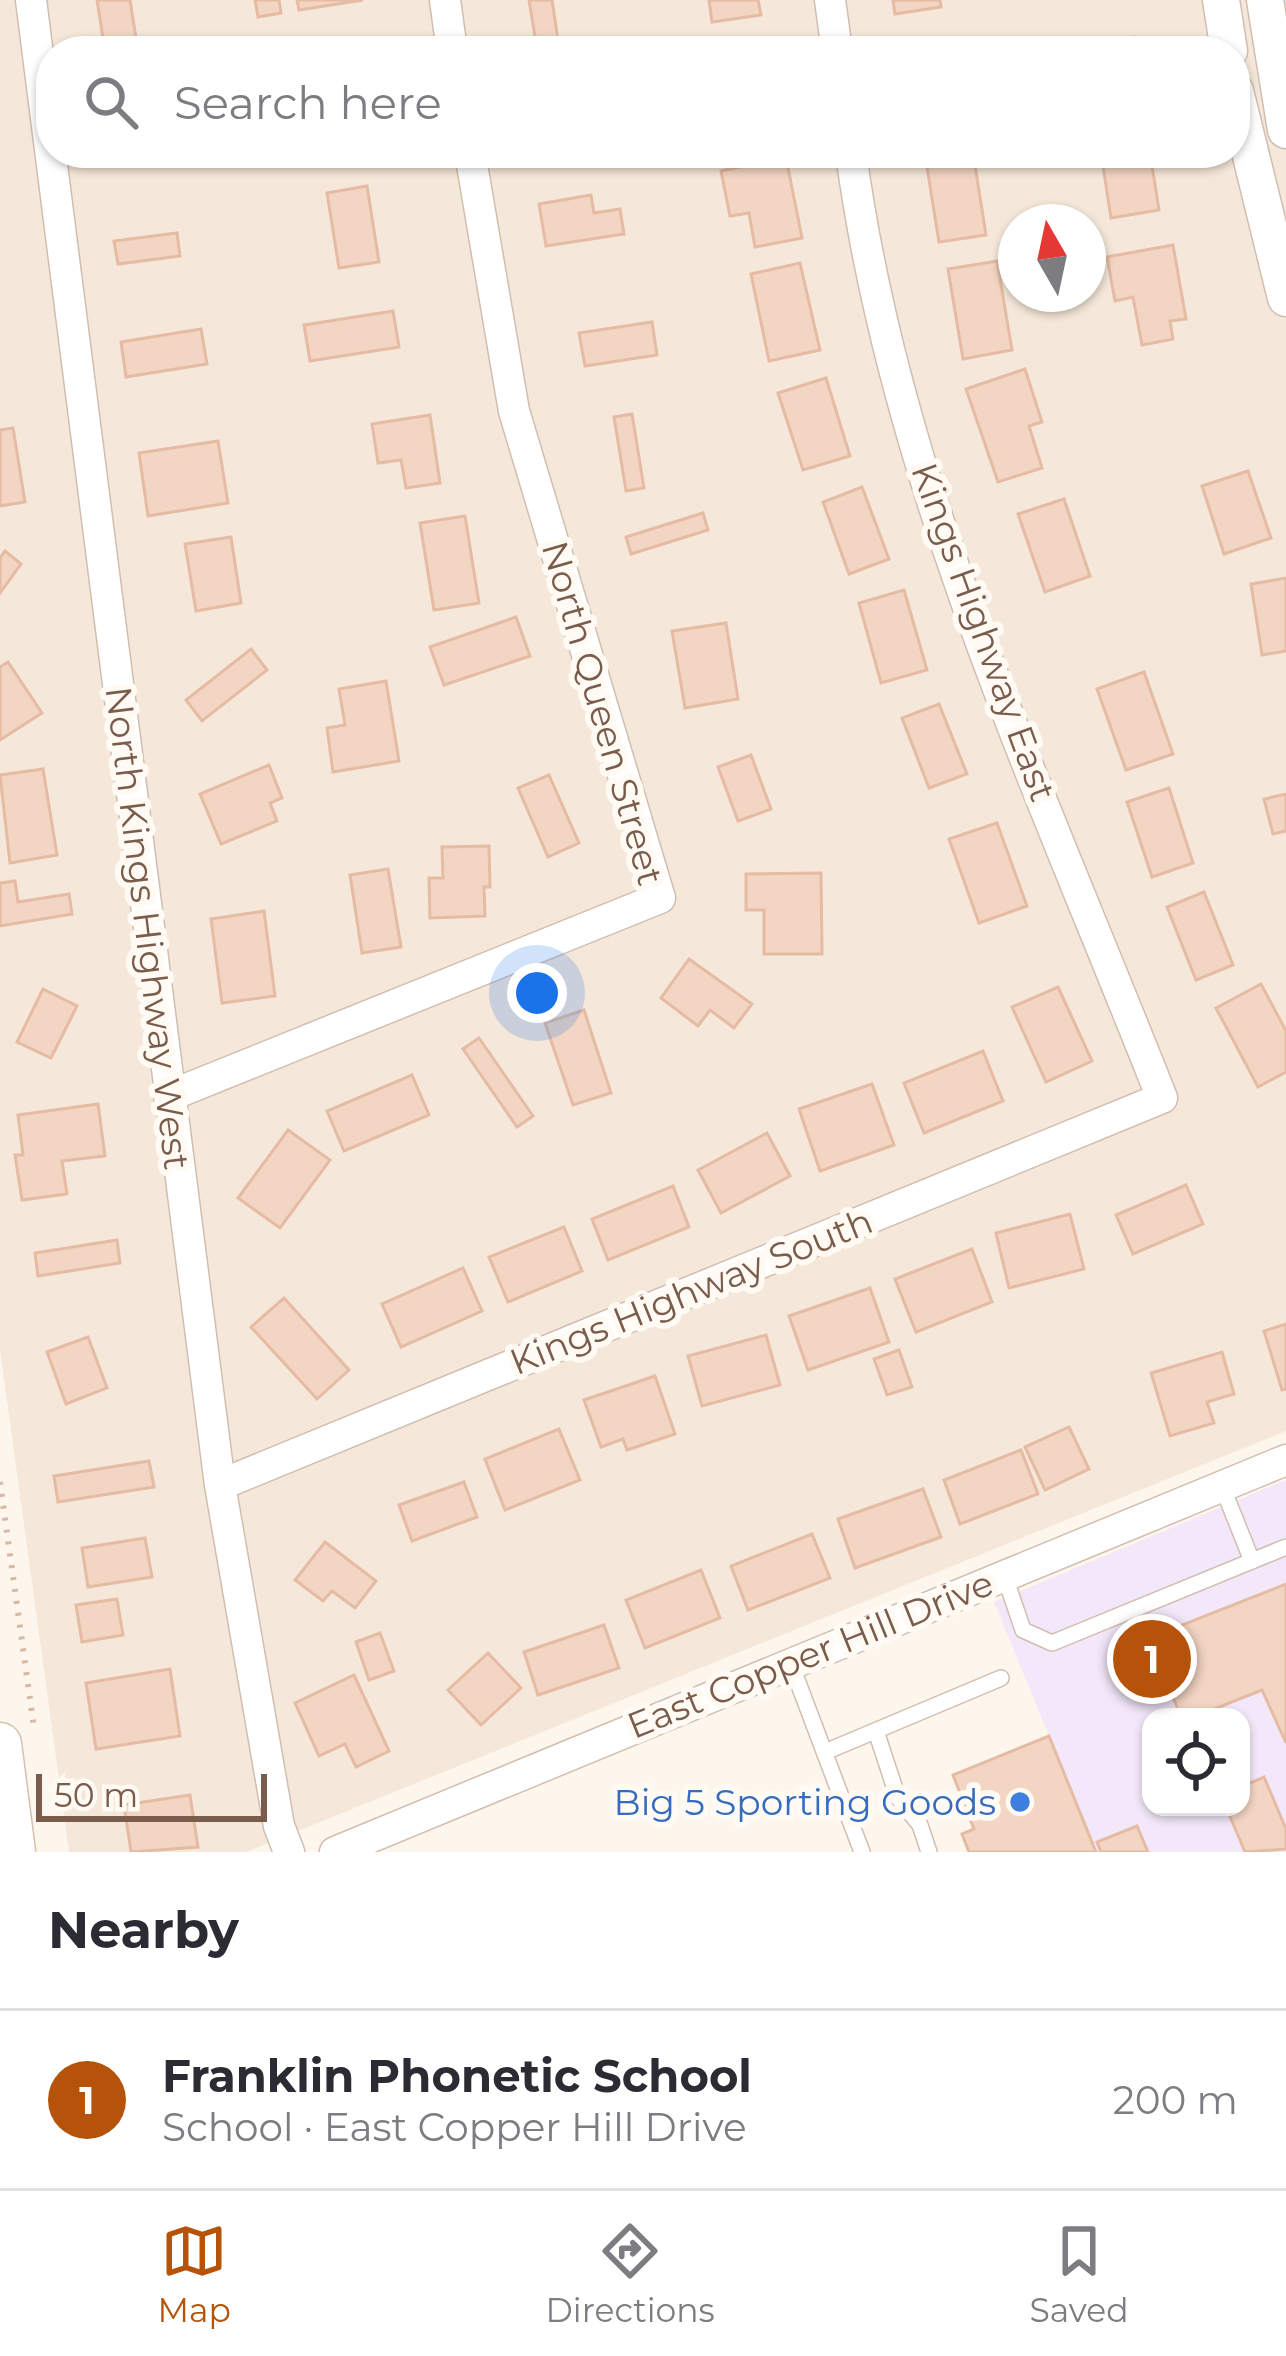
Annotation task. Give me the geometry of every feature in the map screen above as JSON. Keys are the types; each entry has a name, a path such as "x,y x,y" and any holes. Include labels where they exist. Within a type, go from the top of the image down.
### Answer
{"main road":[{"path":"14,1852 18,1740"}],"street":[{"name":"North Kings Highway West","path":"31,0 36,40"},
{"path":"445,0 450,36"},
{"path":"830,0 835,36"},
{"path":"1221,0 1227,36"},
{"path":"1265,0 1286,130"},
{"path":"1250,152 1286,298"},
{"name":"North Kings Highway West","path":"52,168 220,1485 279,1826 289,1852"},
{"name":"North Queen Street","path":"169,1096 660,898 514,411 473,168"},
{"name":"Kings Highway East","path":"854,168 911,431 977,628 1162,1098"},
{"name":"Kings Highway South","path":"220,1485 1162,1098"},
{"name":"East Copper Hill Drive","path":"335,1852 1286,1460"}],"lane":[{"path":"1222,1486 1252,1561"},
{"path":"1004,1574 1023,1630 1052,1643 1286,1547"},
{"path":"790,1661 862,1852"},
{"path":"825,1752 1001,1678"},
{"path":"876,1731 898,1798 920,1825 929,1852"}],"path":[{"path":"0,1482 18,1740"}],"shaded area":[{"path":"0,0 1286,0 1286,1431 246,1852 69,1852 0,1350"},
{"path":"1286,1480 1286,1852 1097,1852 994,1602"}],"building":[{"path":"97,0 130,0 136,36 103,36"},
{"path":"255,0 279,0 281,13 258,17"},
{"path":"297,0 363,0 299,10"},
{"path":"529,0 552,0 557,36 535,36"},
{"path":"709,0 758,0 761,15 712,22"},
{"path":"893,0 940,0 941,7 895,14"},
{"path":"788,168 802,238 755,247 749,213 730,216 721,171"},
{"path":"927,168 975,168 986,235 939,242"},
{"path":"1103,168 1152,168 1159,210 1111,218"},
{"path":"367,186 379,262 339,268 327,193"},
{"path":"591,195 594,213 620,209 624,234 546,246 539,204"},
{"path":"177,233 180,256 118,264 114,241"},
{"path":"1173,245 1186,319 1170,321 1173,339 1142,345 1133,297 1115,301 1107,257"},
{"path":"997,261 998,312 1006,312 1012,350 963,359 948,269"},
{"path":"800,263 820,350 769,361 751,274"},
{"path":"393,311 399,347 310,361 304,325"},
{"path":"652,322 657,355 585,366 579,333"},
{"path":"201,329 207,364 126,377 121,342"},
{"path":"1025,369 1042,422 1029,426 1042,468 998,482 966,389"},
{"path":"826,378 850,456 803,470 778,393"},
{"path":"632,414 644,488 626,491 614,417"},
{"path":"430,415 440,483 406,488 401,460 378,463 372,424"},
{"path":"13,428 25,502 0,506 0,430"},
{"path":"218,441 228,503 148,516 139,453"},
{"path":"1248,471 1271,538 1224,554 1202,486"},
{"path":"862,487 889,559 849,574 823,502"},
{"path":"1064,499 1090,576 1045,592 1018,514"},
{"path":"703,513 708,530 631,554 626,537"},
{"path":"465,516 479,603 434,610 420,523"},
{"path":"231,537 241,603 196,611 185,544"},
{"path":"5,551 21,564 0,593 0,558"},
{"path":"1286,578 1286,651 1262,655 1251,584"},
{"path":"904,590 927,670 881,683 859,603"},
{"path":"516,617 530,656 444,685 430,647"},
{"path":"726,623 738,699 685,708 672,631"},
{"path":"251,649 267,670 202,721 186,700"},
{"path":"8,662 42,713 0,740 0,667"},
{"path":"1144,672 1173,754 1126,770 1097,689"},
{"path":"386,681 399,761 333,772 327,728 345,725 339,689"},
{"path":"939,704 967,774 929,788 902,718"},
{"path":"751,755 771,809 738,821 718,767"},
{"path":"269,765 282,798 270,803 277,821 221,844 200,794"},
{"path":"43,769 57,855 10,863 0,775"},
{"path":"549,775 579,843 548,857 518,788"},
{"path":"1169,788 1193,863 1152,877 1127,802"},
{"path":"1286,794 1286,831 1273,834 1264,799"},
{"path":"997,823 1027,906 979,923 949,839"},
{"path":"489,846 485,916 430,918 429,878 443,878 442,847"},
{"path":"388,869 401,947 362,953 350,875"},
{"path":"821,873 822,954 764,954 764,910 746,910 746,874"},
{"path":"15,881 18,902 69,894 72,914 0,926 0,883"},
{"path":"1204,892 1233,965 1196,980 1167,907"},
{"path":"264,911 275,996 222,1003 211,919"},
{"path":"689,959 752,1004 734,1028 710,1010 698,1026 661,998"},
{"path":"1261,984 1286,1031 1286,1072 1258,1087 1216,1008"},
{"path":"1058,987 1092,1061 1046,1082 1012,1007"},
{"path":"43,989 77,1006 51,1058 17,1042"},
{"path":"584,1010 611,1093 573,1105 545,1023"},
{"path":"479,1038 533,1116 517,1127 463,1049"},
{"path":"983,1051 1003,1101 924,1133 904,1083"},
{"path":"412,1075 429,1115 344,1151 327,1111"},
{"path":"872,1084 894,1145 820,1171 799,1109"},
{"path":"98,1104 105,1156 62,1161 67,1194 22,1200 15,1155 23,1155 18,1115"},
{"path":"288,1130 330,1160 280,1228 238,1198"},
{"path":"767,1133 790,1176 721,1213 698,1170"},
{"path":"1186,1185 1203,1224 1133,1254 1116,1215"},
{"path":"673,1186 689,1227 608,1260 592,1219"},
{"path":"1070,1214 1084,1269 1009,1288 996,1233"},
{"path":"564,1227 582,1271 508,1302 489,1257"},
{"path":"117,1240 120,1263 38,1276 35,1253"},
{"path":"972,1249 992,1302 916,1332 895,1279"},
{"path":"463,1268 482,1311 401,1347 382,1304"},
{"path":"870,1288 889,1342 808,1370 789,1316"},
{"path":"284,1298 349,1370 317,1399 251,1327"},
{"path":"1286,1324 1286,1389 1282,1390 1264,1331"},
{"path":"766,1335 780,1385 702,1406 688,1356"},
{"path":"88,1337 107,1388 66,1404 47,1352"},
{"path":"899,1350 912,1387 887,1395 874,1359"},
{"path":"1222,1352 1234,1394 1207,1402 1214,1423 1170,1436 1151,1373"},
{"path":"655,1376 675,1434 627,1450 623,1439 601,1447 584,1400"},
{"path":"1069,1427 1089,1469 1045,1490 1025,1447"},
{"path":"559,1429 580,1480 505,1510 485,1459"},
{"path":"1021,1450 1038,1494 960,1524 944,1480"},
{"path":"149,1461 154,1487 58,1502 54,1476"},
{"path":"464,1482 477,1517 412,1541 399,1505"},
{"path":"923,1489 941,1537 855,1568 838,1519"},
{"path":"812,1534 830,1578 748,1610 731,1566"},
{"path":"145,1538 152,1577 88,1587 82,1548"},
{"path":"325,1542 376,1581 355,1608 332,1591 323,1601 295,1580"},
{"path":"701,1570 720,1618 645,1648 626,1600"},
{"path":"1286,1584 1286,1743 1262,1690 1217,1708 1177,1708 1149,1638"},
{"path":"117,1599 123,1635 82,1642 76,1605"},
{"path":"604,1625 619,1668 538,1695 524,1652"},
{"path":"380,1633 394,1671 369,1680 356,1642"},
{"path":"488,1653 521,1688 481,1725 448,1690"},
{"path":"170,1669 180,1736 96,1749 86,1683"},
{"path":"354,1675 389,1751 356,1767 345,1744 319,1756 295,1703"},
{"name":"Big 5 Sporting Goods","path":"1049,1736 1096,1852 969,1852 962,1834 974,1829 953,1775"},
{"path":"1264,1777 1286,1829 1286,1849 1245,1852 1230,1816 1250,1816 1250,1783"},
{"path":"190,1795 198,1847 131,1852 124,1805"},
{"path":"1137,1826 1148,1852 1101,1852 1097,1842"}],"place":[{"name":"Franklin Phonetic School","path":"1152,1659"},
{"name":"Big 5 Sporting Goods","path":"1020,1802"}]}
